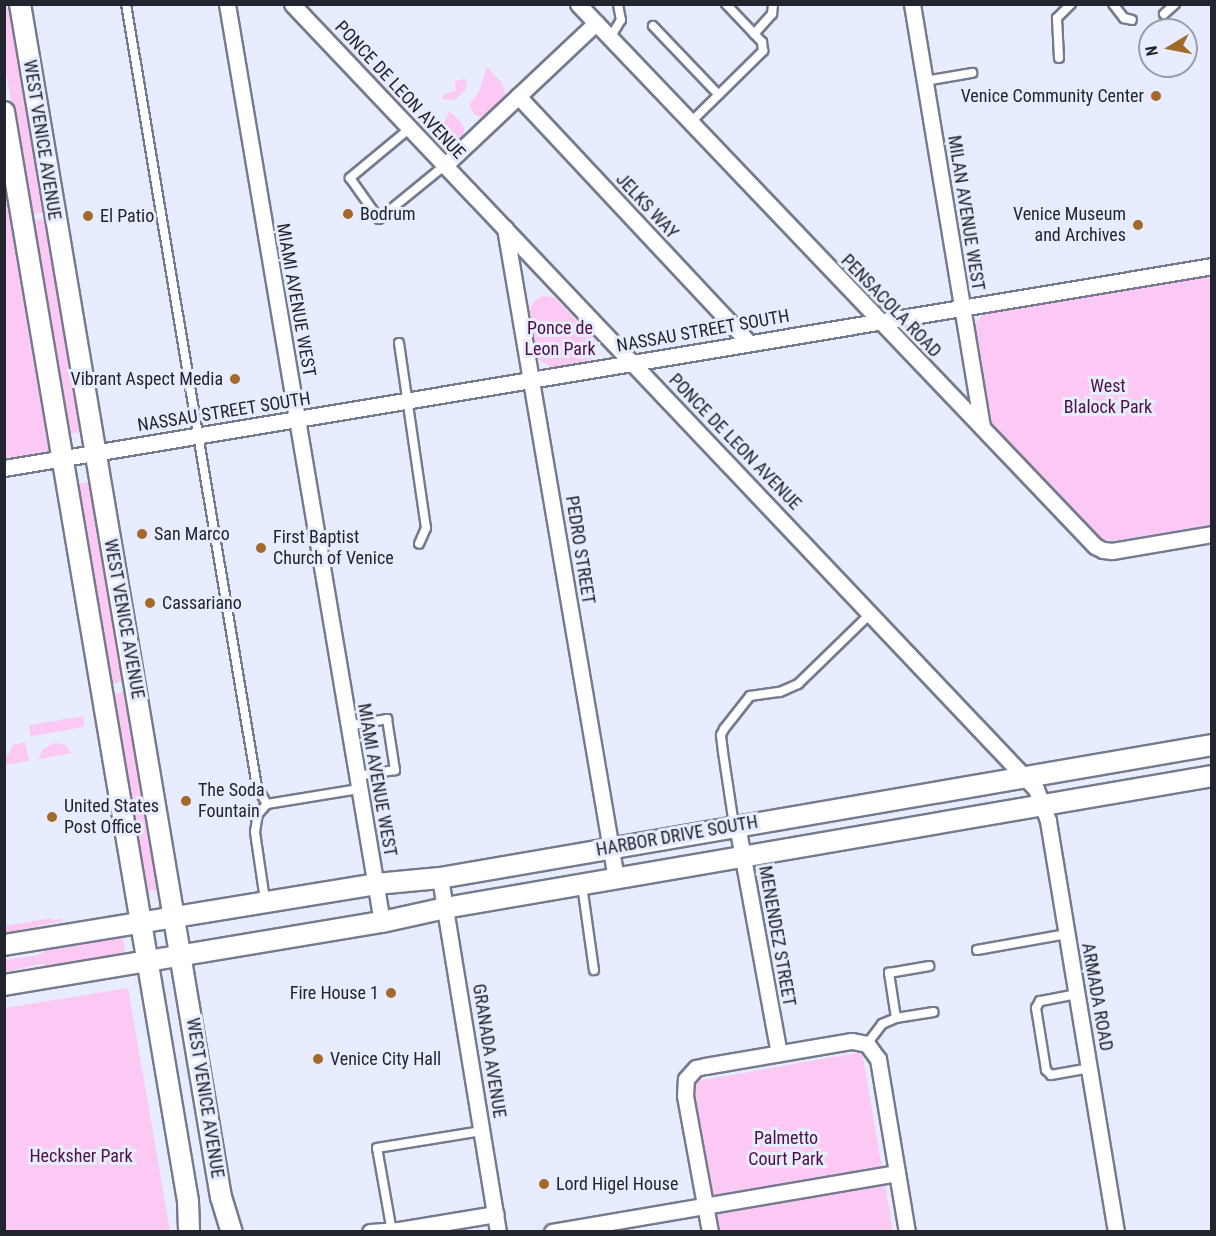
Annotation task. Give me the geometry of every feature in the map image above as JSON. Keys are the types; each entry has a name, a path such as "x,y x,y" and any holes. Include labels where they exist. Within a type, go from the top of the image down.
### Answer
{"street":[{"name":"WEST VENICE AVENUE","path":"20,4 221,1197 232,1232"},
{"name":"MIAMI AVENUE WEST","path":"227,4 382,922"},
{"name":"PONCE DE LEON AVENUE","path":"292,4 1025,776"},
{"name":"PENSACOLA ROAD","path":"578,4 878,321 1099,549 1112,551 1212,534"},
{"name":"MILAN AVENUE WEST","path":"912,4 982,427"},
{"path":"444,166 596,23"},
{"name":"JELKS WAY","path":"518,96 748,343"},
{"name":"WEST VENICE AVENUE","path":"4,112 188,1201 189,1232"},
{"name":"PEDRO STREET","path":"504,228 616,879"},
{"name":"NASSAU STREET SOUTH","path":"4,468 1212,267"},
{"name":"HARBOR DRIVE SOUTH","path":"4,945 376,884 440,878 736,825 1212,745"},
{"name":"ARMADA ROAD","path":"1025,776 1044,805 1116,1232"},
{"name":"HARBOR DRIVE SOUTH","path":"4,985 382,922 445,908 1212,776"},
{"name":"MENENDEZ STREET","path":"736,825 779,1053"},
{"name":"GRANADA AVENUE","path":"440,878 498,1232"},
{"path":"710,1232 685,1096 686,1079 696,1068 846,1042 867,1044 878,1059 907,1232"},
{"path":"552,1232 897,1173"},
{"path":"370,1232 392,1231 496,1214"}],"lane":[{"path":"126,4 200,437 253,769 257,788 267,804"},
{"path":"610,38 621,20 618,4"},
{"path":"690,123 763,51 762,42 726,4"},
{"path":"754,34 772,14 773,4"},
{"path":"1113,4 1124,18 1132,20"},
{"path":"1164,14 1174,4"},
{"path":"1059,58 1057,18 1067,6"},
{"path":"653,26 719,95"},
{"path":"925,81 972,73"},
{"path":"409,129 350,178 379,219 444,166"},
{"path":"399,343 426,528 418,544"},
{"path":"736,825 723,752 724,729 750,696 780,692 798,684 871,613"},
{"path":"265,902 255,832 258,814 267,804 357,783 395,770 387,719 348,726"},
{"path":"582,885 594,970"},
{"path":"977,950 1067,934"},
{"path":"896,1018 890,973 929,966"},
{"path":"1077,994 1040,1001 1036,1008 1046,1070 1051,1075 1090,1068"},
{"path":"867,1044 882,1024 896,1018 934,1012"},
{"path":"392,1231 377,1148 482,1131"}],"green space":[{"path":"10,7 46,212 30,215 5,65 4,8"},
{"path":"349,42 453,150 447,156 343,48"},
{"path":"487,67 502,83 506,98 489,115 480,117 474,114 469,105 479,92"},
{"path":"465,79 466,89 455,100 442,99 444,94 456,91 455,81"},
{"path":"449,111 464,128 464,136 456,147 441,132"},
{"path":"4,183 51,451 5,460 4,460"},
{"path":"47,218 81,424 80,432 69,434 65,427 31,221"},
{"name":"West Blalock Park","path":"1211,274 1211,525 1113,541 1102,539 993,427 989,419 975,324 982,315 989,313"},
{"name":"Ponce de Leon Park","path":"543,296 555,298 594,339 596,351 590,360 553,368 538,359 530,310 533,302"},
{"path":"89,482 93,490 126,683 119,682 109,686 77,488 78,484"},
{"path":"126,689 160,892 152,890 145,895 112,691 117,694"},
{"path":"83,716 85,727 31,736 29,726"},
{"path":"25,742 29,761 5,765 5,756 8,755 13,745"},
{"path":"54,743 64,744 72,753 39,759 42,750"},
{"path":"52,918 52,920 63,919 63,921 5,933 5,926"},
{"path":"119,935 123,939 125,951 122,957 56,968 40,964 5,972 5,960 39,955 52,946"},
{"name":"Hecksher Park","path":"128,988 170,1231 5,1231 5,1008"},
{"name":"Palmetto Court Park","path":"862,1052 893,1231 716,1231 691,1082"}],"place":[{"name":"Venice Community Center","path":"1156,96"},
{"name":"Bodrum","path":"348,214"},
{"name":"El Patio","path":"88,216"},
{"name":"Venice Museum and Archives","path":"1138,225"},
{"name":"Vibrant Aspect Media","path":"235,379"},
{"name":"San Marco","path":"142,534"},
{"name":"First Baptist Church of Venice","path":"261,548"},
{"name":"Cassariano","path":"150,603"},
{"name":"The Soda Fountain","path":"186,801"},
{"name":"United States Post Office","path":"52,817"},
{"name":"Fire House 1","path":"391,993"},
{"name":"Venice City Hall","path":"318,1059"},
{"name":"Lord Higel House","path":"544,1184"}]}
